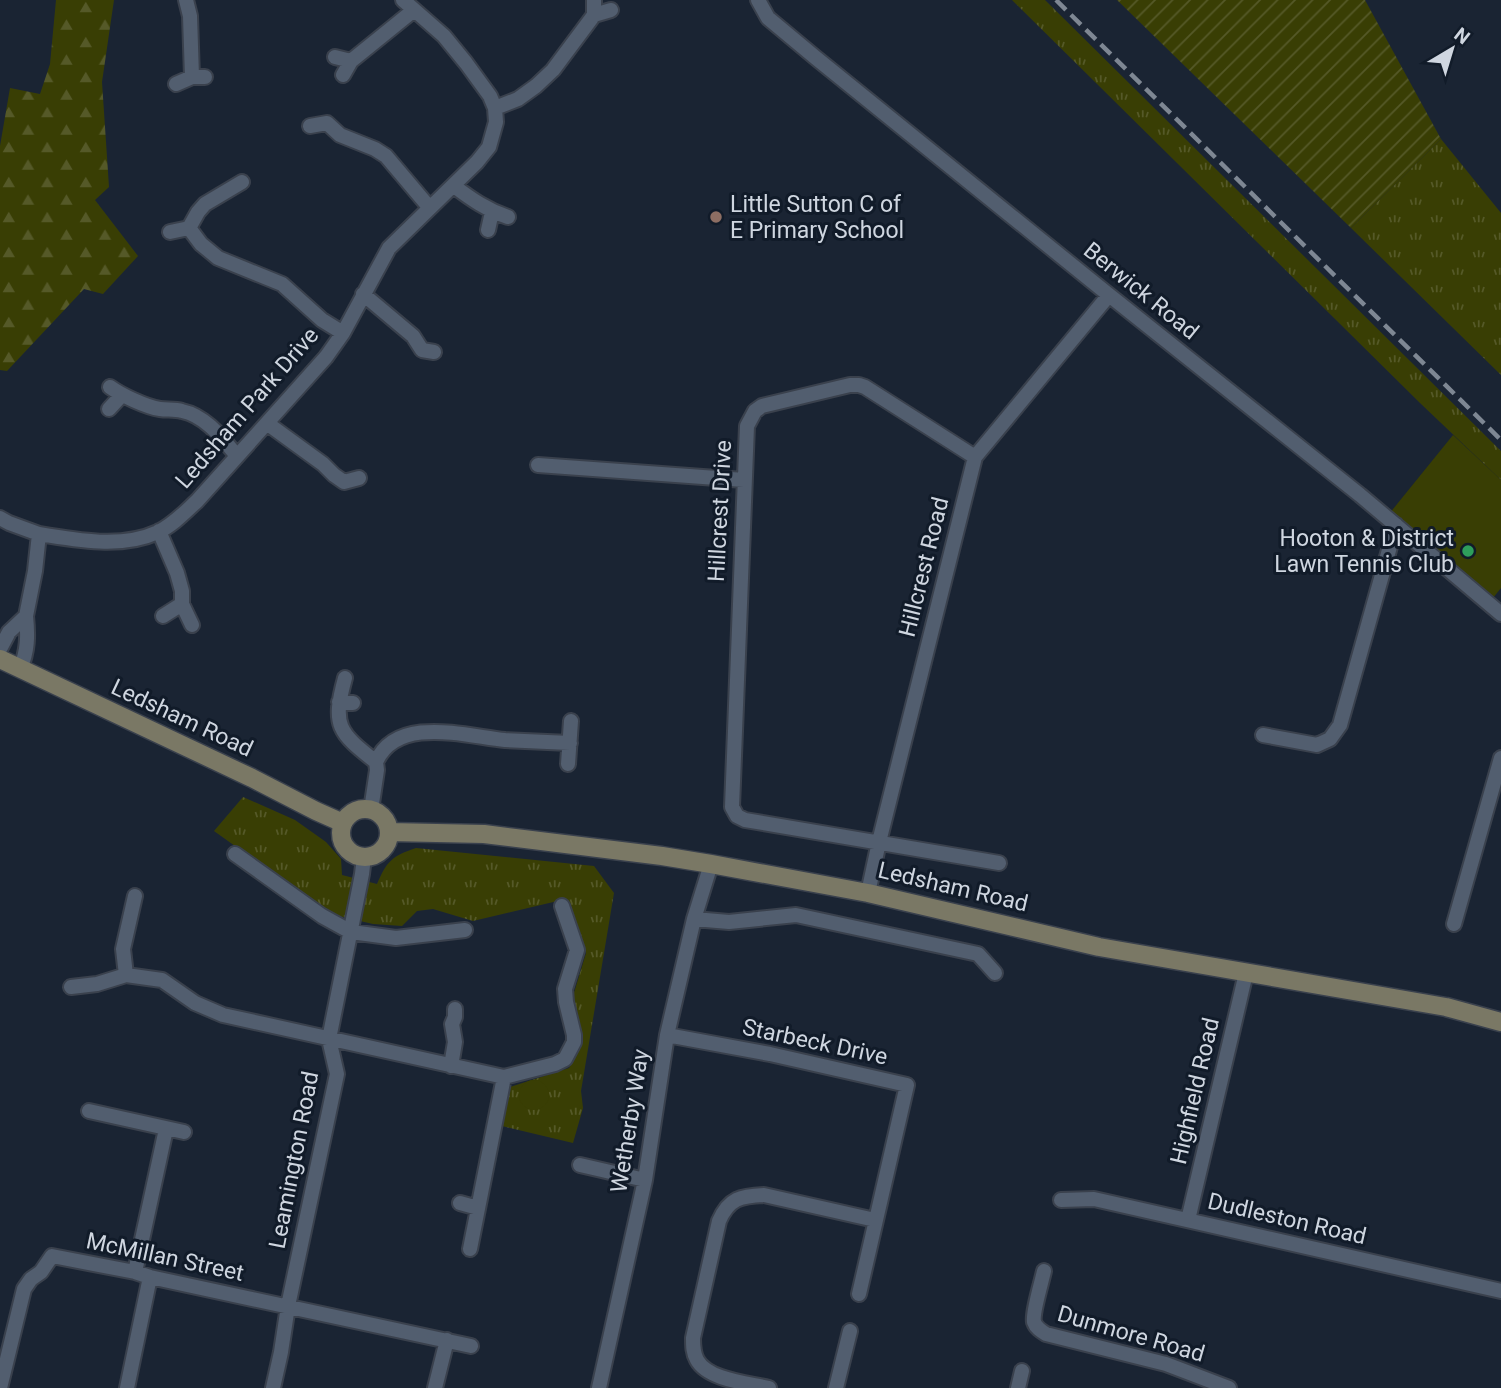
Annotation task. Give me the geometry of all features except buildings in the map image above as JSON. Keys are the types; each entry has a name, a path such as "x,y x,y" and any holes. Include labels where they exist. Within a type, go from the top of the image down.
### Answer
{"main road":[{"name":"Ledsham Road","path":"0,659 343,822"},
{"path":"371,810 383,818 389,832 388,839 381,851 375,855 363,858 354,855 343,844 343,822 355,811 371,810"},
{"name":"Ledsham Road","path":"389,832 484,835 711,864 868,893 1099,947 1446,1007 1501,1022"}],"street":[{"path":"176,84 198,77 186,0"},
{"path":"402,0 444,36 483,85 495,108 518,99 553,70 594,8 611,10"},
{"name":"Berwick Road","path":"758,0 768,18 816,58 1396,525 1501,614"},
{"path":"343,75 351,61 414,10"},
{"path":"335,57 351,61"},
{"name":"Ledsham Park Drive","path":"0,518 39,534 118,542 141,538 176,520 268,424 326,357 389,248 454,186 489,147 496,122 495,108"},
{"path":"310,126 326,116 341,135 386,156 429,207"},
{"path":"170,232 189,228 205,204 242,182"},
{"path":"454,186 474,202 508,217"},
{"path":"488,230 492,212"},
{"path":"189,228 201,244 218,258 282,284 322,320 342,333"},
{"path":"363,293 413,336 424,354"},
{"name":"Hillcrest Road","path":"868,893 975,457 1109,295"},
{"name":"Hillcrest Drive","path":"737,816 732,807 732,799 744,480 747,426 755,411 771,402 859,385 975,457"},
{"path":"109,409 116,391 150,407 183,411 212,428 237,456"},
{"path":"268,424 344,482 359,478"},
{"path":"538,464 744,480"},
{"path":"1263,735 1317,744 1330,738 1340,724 1396,525"},
{"path":"159,531 177,573 182,604 192,625"},
{"path":"20,669 26,654 26,616 39,534"},
{"path":"163,616 182,604"},
{"path":"0,649 9,632 26,616"},
{"path":"345,678 346,702 338,717 343,731 358,748 376,762"},
{"path":"568,764 571,721"},
{"path":"371,810 376,762 381,751 393,741 411,734 461,733 503,739 570,743"},
{"path":"1454,923 1501,758"},
{"name":"Ledsham Road","path":"737,816 745,820 999,863"},
{"path":"235,854 322,916 351,932 396,938 465,930"},
{"name":"Leamington Road","path":"272,1388 337,1074 329,1039 363,858"},
{"name":"Wetherby Way","path":"599,1388 645,1180 667,1035 694,919 711,864"},
{"path":"126,975 123,949 135,896"},
{"path":"71,987 97,984 126,975 162,980 195,1003 223,1015 504,1077 565,1059 574,1042 565,989 577,950 562,906"},
{"path":"694,919 729,922 796,915 978,954 995,973"},
{"name":"Highfield Road","path":"1188,1220 1246,972"},
{"path":"451,1066 455,1009"},
{"name":"Starbeck Drive","path":"667,1035 909,1078 859,1294"},
{"path":"470,1249 504,1077"},
{"path":"89,1111 184,1132"},
{"path":"135,1272 166,1129"},
{"path":"580,1165 645,1180"},
{"path":"769,1388 715,1375 697,1362 693,1351 693,1338 723,1212 739,1198 764,1195 875,1220"},
{"name":"Dudleston Road","path":"1061,1200 1094,1199 1501,1291"},
{"path":"460,1203 478,1208"},
{"name":"McMillan Street","path":"1,1388 24,1289 52,1256 471,1346"},
{"name":"Dunmore Road","path":"1044,1271 1034,1314 1039,1330 1166,1364 1229,1388"},
{"path":"127,1388 150,1277"},
{"path":"836,1388 850,1331"},
{"path":"435,1388 447,1340"},
{"path":"1018,1388 1022,1371"}],"green space":[{"path":"56,0 114,0 102,82 109,187 95,200 138,256 103,294 84,289 7,371 0,370 0,146 10,88 40,94 50,64"},
{"path":"1012,0 1045,0 1501,451 1501,480 1420,403"},
{"path":"1117,0 1365,0 1441,139 1351,228"},
{"path":"1441,139 1501,213 1501,375 1351,228"},
{"name":"Hooton & District Lawn Tennis Club","path":"1453,435 1501,480 1501,588 1493,598 1389,514"},
{"path":"243,797 295,820 326,842 341,859 342,875 377,884 391,860 416,848 594,866 614,893 581,1091 583,1108 573,1143 502,1126 510,1087 569,1068 581,1039 573,996 586,953 566,899 473,921 433,909 417,911 402,926 373,924 330,914 214,831"},
{"path":"534,1080 540,1081 548,1089 548,1101 540,1109 534,1110 528,1109 520,1101 519,1095 520,1089 528,1081"}],"railway":[{"path":"1056,0 1501,440"}],"place":[{"name":"Little Sutton C of E Primary School","path":"716,217"},
{"name":"Hooton & District Lawn Tennis Club","path":"1468,551"}]}
